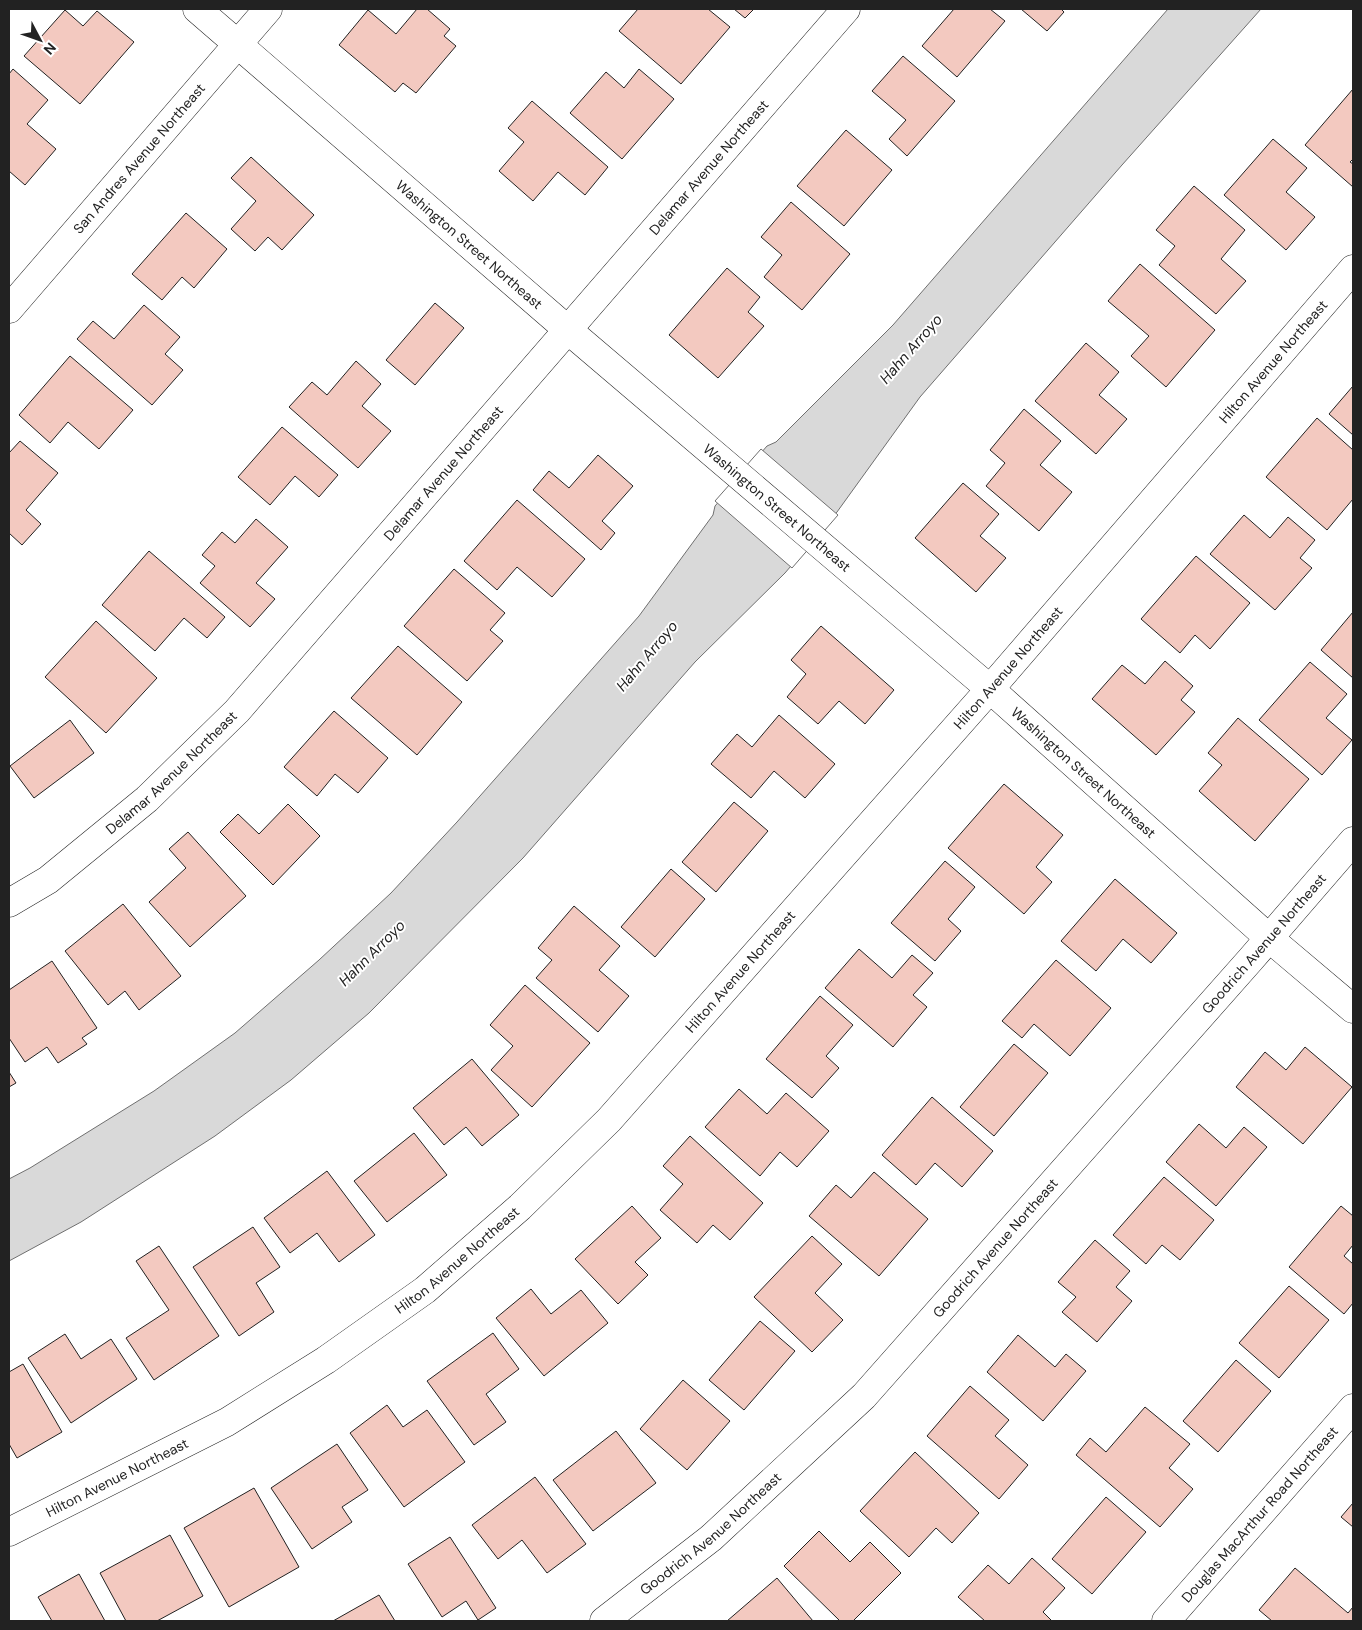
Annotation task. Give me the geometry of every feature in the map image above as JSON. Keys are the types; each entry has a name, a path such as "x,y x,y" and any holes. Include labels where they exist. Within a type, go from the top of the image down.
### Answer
{"street":[{"name":"Washington Street Northeast","path":"197,9 568,330 990,689 1269,938 1353,1010"},
{"name":"San Andres Avenue Northeast","path":"9,308 268,9"},
{"name":"Delamar Avenue Northeast","path":"9,903 48,880 147,799 237,711 846,9"},
{"name":"Hilton Avenue Northeast","path":"9,1532 227,1422 326,1360 425,1290 520,1207 610,1120 990,689 1353,268"},
{"name":"Goodrich Avenue Northeast","path":"604,1621 711,1538 864,1396 1353,841"},
{"name":"Douglas MacArthur Road Northeast","path":"1166,1621 1353,1408"}],"water":[{"name":"Hahn Arroyo","path":"1168,9 1261,9 920,397 837,512 785,573 695,662 523,858 369,1013 291,1080 215,1136 81,1222 9,1261 9,1179 154,1091 235,1033 319,960 391,893 457,822 639,616 713,515 715,506 767,446 776,442 893,325"}],"pier":[{"path":"761,449 838,515 792,568 715,501"}],"building":[{"path":"417,9 427,9 450,29 444,36 456,46 416,93 403,83 395,92 339,45 368,10 396,34"},
{"path":"638,9 708,9 730,27 681,84 619,31"},
{"path":"734,9 754,9 745,18"},
{"path":"954,9 990,9 1005,21 957,77 922,46"},
{"path":"1021,9 1061,9 1064,12 1047,31"},
{"path":"65,10 83,26 97,11 134,42 80,104 24,56"},
{"path":"903,56 955,101 907,156 889,139 906,120 872,91"},
{"path":"13,69 48,100 27,124 56,149 25,185 9,171 9,74"},
{"path":"639,69 674,99 622,159 570,113 606,72 624,88"},
{"path":"1353,89 1353,159 1350,162 1353,164 1353,187 1305,145"},
{"path":"532,101 608,167 585,195 558,172 533,201 499,171 524,142 508,128"},
{"path":"846,130 892,170 844,226 797,186"},
{"path":"1273,139 1307,168 1286,192 1315,217 1286,250 1224,195"},
{"path":"251,157 314,215 282,250 268,237 255,251 231,229 256,201 231,178"},
{"path":"1194,186 1245,230 1221,259 1246,281 1216,314 1159,265 1175,246 1156,230"},
{"path":"791,202 850,254 802,310 764,277 782,255 761,237"},
{"path":"186,213 227,249 194,288 182,277 162,300 132,274"},
{"path":"1140,264 1215,330 1166,387 1131,356 1149,336 1108,301"},
{"path":"727,268 760,297 748,312 764,326 718,378 669,335"},
{"path":"435,303 464,328 415,385 386,360"},
{"path":"144,305 180,337 165,354 183,370 152,405 77,339 93,321 114,339"},
{"path":"1086,343 1119,372 1099,395 1127,419 1096,454 1035,401"},
{"path":"70,356 133,410 99,449 68,422 50,443 19,415"},
{"path":"356,361 381,384 362,406 391,431 358,468 289,407 312,382 327,395"},
{"path":"1353,386 1353,435 1329,414"},
{"path":"1024,409 1061,441 1040,465 1072,492 1039,531 986,486 1005,463 990,450"},
{"path":"1317,418 1353,450 1353,499 1327,530 1266,477"},
{"path":"282,427 338,475 319,497 295,476 270,505 238,477"},
{"path":"20,441 58,473 26,510 41,524 22,545 9,533 9,453"},
{"path":"598,455 633,486 602,521 615,533 601,550 533,490 549,471 569,488"},
{"path":"963,483 999,514 980,536 1006,558 976,592 915,538"},
{"path":"517,500 585,559 552,597 517,567 497,590 464,561"},
{"path":"1244,515 1270,538 1288,517 1315,540 1300,558 1312,568 1275,610 1210,554"},
{"path":"256,519 288,547 256,583 275,599 250,627 200,583 215,566 202,555 222,532 235,543"},
{"path":"149,551 225,617 207,638 184,618 155,651 102,605"},
{"path":"1196,556 1250,603 1210,649 1195,635 1180,653 1141,619"},
{"path":"454,569 505,613 490,630 503,641 467,681 404,626"},
{"path":"1353,612 1353,678 1321,650"},
{"path":"96,621 157,678 106,733 45,677"},
{"path":"821,626 894,690 865,724 839,701 818,724 787,697 806,674 791,660"},
{"path":"398,646 462,702 417,755 351,698"},
{"path":"1165,661 1193,686 1181,700 1195,712 1156,755 1092,699 1122,665 1145,684"},
{"path":"1310,662 1347,694 1326,718 1352,740 1322,775 1259,720"},
{"path":"334,711 388,758 358,793 335,774 317,796 284,767"},
{"path":"779,715 835,764 805,798 774,771 751,798 711,764 737,734 752,747"},
{"path":"1238,718 1309,779 1255,841 1199,791 1222,765 1208,753"},
{"path":"70,720 94,753 34,798 10,766"},
{"path":"1004,784 1063,835 1036,867 1052,882 1024,914 948,848"},
{"path":"734,802 768,831 716,892 682,862"},
{"path":"288,804 320,836 273,885 220,832 238,814 259,834"},
{"path":"188,832 246,896 190,947 149,902 186,868 169,849"},
{"path":"945,861 975,887 948,919 961,931 935,961 891,923"},
{"path":"671,869 705,899 655,957 621,927"},
{"path":"1115,879 1177,933 1151,963 1123,939 1096,971 1061,941"},
{"path":"123,904 181,976 139,1010 125,991 108,1005 65,951"},
{"path":"574,906 620,946 599,970 629,996 598,1032 536,978 552,960 538,948"},
{"path":"859,949 892,978 912,955 933,973 913,995 927,1007 893,1047 825,988"},
{"path":"1056,960 1111,1008 1070,1056 1034,1024 1022,1038 1002,1021"},
{"path":"52,961 97,1028 82,1038 87,1044 58,1063 47,1047 25,1062 9,1038 9,990"},
{"path":"525,985 590,1043 532,1107 491,1070 513,1046 490,1025"},
{"path":"820,996 853,1025 826,1056 839,1068 812,1098 766,1059"},
{"path":"1014,1044 1048,1073 994,1136 960,1107"},
{"path":"1305,1047 1352,1087 1303,1144 1236,1087 1265,1052 1286,1070"},
{"path":"472,1059 519,1115 482,1146 466,1127 444,1145 413,1108"},
{"path":"9,1072 16,1083 9,1087"},
{"path":"739,1089 767,1114 786,1093 829,1131 797,1167 780,1152 760,1176 705,1127"},
{"path":"932,1097 993,1151 962,1187 935,1163 916,1185 882,1155"},
{"path":"1199,1124 1226,1148 1244,1127 1267,1147 1216,1206 1166,1162"},
{"path":"414,1133 447,1175 387,1222 354,1181"},
{"path":"690,1136 763,1203 730,1240 713,1225 697,1243 660,1210 683,1184 663,1166"},
{"path":"327,1171 375,1235 339,1262 317,1233 290,1253 264,1218"},
{"path":"874,1172 928,1219 879,1276 809,1216 836,1185 851,1198"},
{"path":"1164,1177 1214,1220 1180,1260 1162,1245 1146,1264 1113,1235"},
{"path":"632,1206 661,1238 635,1262 648,1275 618,1304 575,1259"},
{"path":"1341,1206 1353,1216 1353,1245 1344,1256 1353,1264 1353,1303 1344,1314 1289,1267"},
{"path":"253,1227 280,1267 256,1283 274,1312 239,1336 193,1267"},
{"path":"812,1236 842,1264 815,1293 843,1320 812,1352 754,1297"},
{"path":"1095,1240 1130,1271 1116,1287 1132,1301 1097,1342 1062,1312 1076,1297 1058,1282"},
{"path":"159,1246 219,1336 154,1380 126,1338 169,1310 136,1261"},
{"path":"1289,1286 1329,1320 1279,1378 1239,1343"},
{"path":"531,1289 551,1314 581,1290 608,1323 544,1376 496,1318"},
{"path":"760,1321 795,1351 744,1410 709,1380"},
{"path":"493,1333 519,1369 486,1394 506,1422 474,1445 427,1381"},
{"path":"65,1334 81,1359 111,1339 137,1379 71,1423 28,1358"},
{"path":"1018,1335 1055,1367 1066,1354 1086,1371 1043,1421 987,1372"},
{"path":"1236,1360 1271,1391 1218,1452 1183,1421"},
{"path":"23,1364 62,1432 17,1458 9,1444 9,1372"},
{"path":"683,1380 730,1421 687,1470 640,1429"},
{"path":"970,1386 1009,1420 995,1436 1028,1465 999,1499 927,1436"},
{"path":"387,1405 403,1427 427,1410 465,1462 404,1507 350,1433"},
{"path":"1145,1407 1190,1444 1169,1468 1193,1489 1160,1527 1076,1455 1090,1438 1106,1452"},
{"path":"616,1431 656,1483 593,1531 553,1480"},
{"path":"337,1444 368,1490 342,1507 352,1522 312,1549 271,1488"},
{"path":"915,1452 979,1513 952,1543 936,1528 909,1557 860,1511"},
{"path":"535,1477 586,1544 547,1573 522,1540 498,1559 472,1525"},
{"path":"254,1488 299,1567 229,1607 184,1528"},
{"path":"1106,1497 1146,1532 1092,1594 1052,1559"},
{"path":"1353,1503 1353,1527 1341,1517"},
{"path":"819,1531 850,1562 870,1542 901,1573 853,1621 840,1621 784,1566"},
{"path":"170,1535 203,1596 157,1621 126,1621 100,1573"},
{"path":"450,1537 496,1608 478,1620 466,1601 442,1617 408,1564"},
{"path":"1032,1558 1065,1588 1043,1612 1052,1621 985,1621 958,1597 988,1565 1009,1584"},
{"path":"1295,1568 1348,1613 1353,1607 1353,1621 1272,1621 1259,1610"},
{"path":"79,1574 105,1621 52,1621 38,1597"},
{"path":"777,1578 813,1621 727,1621"},
{"path":"379,1595 395,1621 333,1621"}]}
